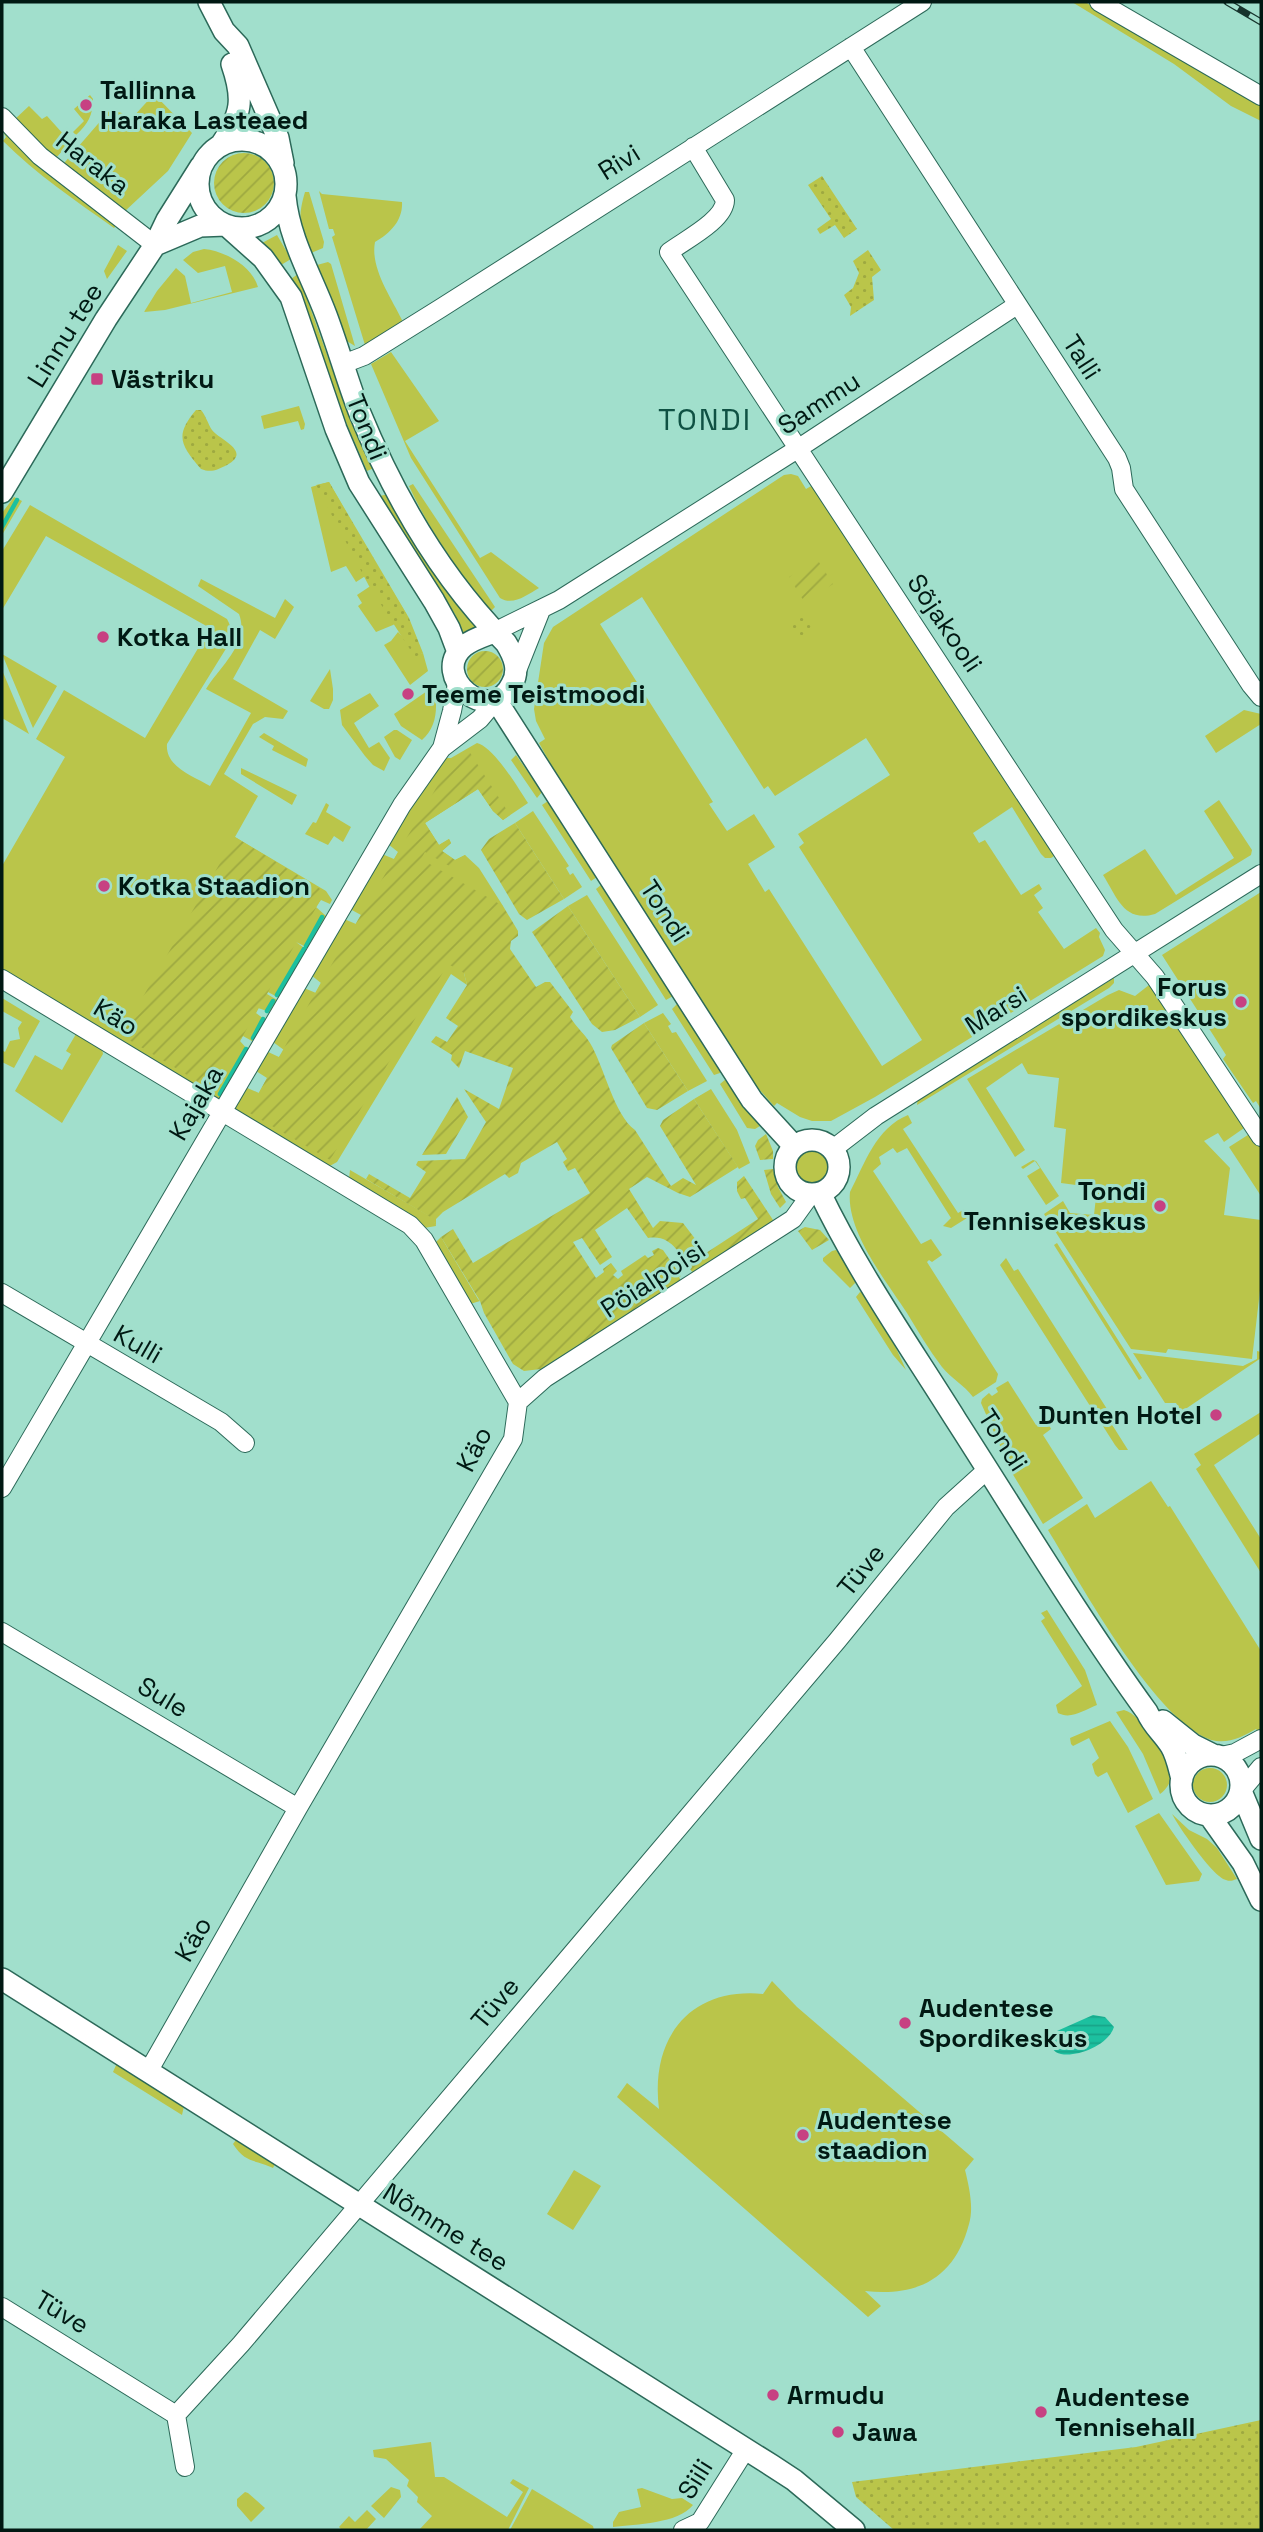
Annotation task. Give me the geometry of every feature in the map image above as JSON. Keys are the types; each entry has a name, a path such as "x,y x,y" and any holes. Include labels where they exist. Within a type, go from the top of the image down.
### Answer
{"street":[{"path":"155,245 200,226 226,225 240,228 263,223 276,212 285,196 287,182 278,138 238,46 224,31 209,2"},
{"name":"Rivi","path":"343,365 364,356 441,308 922,2"},
{"path":"1099,2 1261,96"},
{"path":"224,31 227,50 240,88 240,106 238,116 220,145 201,166 198,182 203,204 209,213 226,225"},
{"name":"Talli","path":"851,47 1117,458 1124,489 1251,685 1261,696"},
{"name":"Haraka","path":"2,117 40,156 155,245"},
{"path":"220,145 243,139 253,141 275,154 284,169"},
{"name":"Sõjakooli","path":"693,147 725,200 725,206 718,218 669,252 1114,930 1155,977 1261,1137"},
{"name":"Linnu tee","path":"4,484 155,245 167,220 201,166"},
{"name":"Tondi","path":"285,196 288,226 326,314 360,412 416,526 458,591 495,632"},
{"name":"Tondi","path":"226,225 263,258 291,297 336,429 359,483 434,601 458,652"},
{"name":"Sammu","path":"495,632 541,610 799,448 1017,305"},
{"path":"516,673 512,652 495,632 474,640 458,652 454,672 457,684 477,700 496,700 506,693 516,673 541,610"},
{"name":"Kajaka","path":"442,748 457,684"},
{"name":"Tondi","path":"496,700 752,1100 794,1146"},
{"name":"Kajaka","path":"2,1488 401,804 442,748 480,719 496,700"},
{"name":"Marsi","path":"833,1149 876,1116 1261,874"},
{"name":"Käo","path":"2,979 416,1231 468,1313 518,1402 513,1439 148,2072"},
{"path":"818,1140 833,1149 838,1156 839,1174 828,1189 815,1194 794,1187 785,1171 785,1162 794,1146 802,1141 818,1140"},
{"name":"Tondi","path":"815,1194 1101,1646 1147,1712 1152,1724 1170,1744 1182,1779"},
{"name":"Pöialpoisi","path":"518,1402 545,1378 793,1219 815,1194"},
{"name":"Kulli","path":"2,1293 221,1422 246,1443"},
{"name":"Tüve","path":"2,2307 176,2415 241,2344 837,1641 946,1507 988,1469"},
{"name":"Sule","path":"2,1632 299,1808"},
{"name":"Tondi","path":"1147,1712 1158,1717 1193,1745 1217,1756"},
{"path":"1261,1739 1235,1753 1195,1760 1184,1772 1182,1779 1182,1793 1188,1803 1209,1815 1243,1863 1261,1900"},
{"path":"1217,1756 1234,1766 1239,1773 1241,1791 1261,1839"},
{"path":"1209,1815 1230,1808 1261,1767"},
{"name":"Nõmme tee","path":"2,1979 794,2480 854,2530"},
{"path":"176,2415 185,2467"},
{"name":"Siili","path":"683,2530 700,2522 746,2449"}],"shaded area":[{"path":"1072,2 1085,2 1261,105 1261,121 1231,106 1174,64"},
{"path":"154,94 192,133 168,171 124,212 65,165 65,162 110,110 122,113 127,118 133,117"},
{"path":"90,95 93,99 91,115 76,135 73,132 84,121 74,109"},
{"path":"29,106 42,119 47,116 65,136 65,148 55,159 14,120"},
{"path":"3,132 56,180 116,226 114,228 29,165 3,141 6,137"},
{"path":"244,153 265,162 274,183 265,204 244,213 223,204 214,183 223,162"},
{"path":"822,176 857,229 844,238 835,225 820,234 817,229 831,219 808,185"},
{"path":"319,191 322,194 402,202 398,220 391,230 375,242 374,252 378,272 402,320 401,325 365,345 332,237 335,235 333,229 329,229"},
{"path":"305,192 309,192 324,242 323,248 311,253 301,223"},
{"path":"277,235 291,259 281,265 262,243"},
{"path":"118,245 127,251 107,279 104,271"},
{"path":"204,249 237,261 250,272 258,287 165,310 144,312 176,268 185,276 191,303 232,292 225,266 198,273 183,260 193,252"},
{"path":"868,250 881,270 872,277 874,300 850,316 851,307 844,295 853,288 859,273 853,261"},
{"path":"328,262 331,264 355,346 345,340 317,265"},
{"path":"298,274 335,377 374,468 367,471 329,383 300,297 291,279"},
{"path":"391,352 439,421 405,441 480,558 491,552 539,588 530,594 510,601 500,598 411,458 371,364"},
{"path":"299,406 304,429 301,430 298,421 264,429 261,416"},
{"path":"196,410 201,410 212,430 236,451 234,460 227,465 208,471 201,469 185,447 185,427"},
{"path":"784,475 798,476 806,489 813,485 877,581 887,603 892,604 1053,850 1054,856 1045,858 1041,854 1012,807 973,833 979,843 985,840 1021,895 1039,884 1042,889 1034,895 1043,908 1038,912 1064,949 1096,928 1105,950 1103,956 875,1097 831,1121 812,1121 777,1103 774,1106 757,1087 555,772 539,743 545,739 536,721 534,709 544,643 553,627","holes":["642,597 764,789 768,786 775,796 866,738 890,775 798,834 804,843 799,847 922,1040 882,1066 769,889 765,892 748,864 775,847 754,814 727,831 709,804 713,802 600,624"]},
{"path":"329,482 378,568 356,582 346,566 331,572 311,487"},
{"path":"329,482 409,618 423,653 415,657 369,586 316,485"},
{"path":"413,484 495,607 491,611 436,535 409,486"},
{"path":"388,494 448,592 477,629 461,633 455,614 413,553 380,496"},
{"path":"14,497 22,501 2,535 2,513"},
{"path":"30,505 227,619 231,633 227,647 167,744 170,759 175,765 210,786 251,713 206,689 232,654 241,625 239,614 198,586 201,579 275,618 285,599 294,607 275,639 260,630 233,679 288,711 283,719 265,717 253,724 224,774 258,796 235,837 326,891 332,900 330,904 321,900 316,907 326,916 308,948 296,942 307,950 279,998 268,992 267,994 277,1000 270,1012 258,1008 256,1013 265,1023 255,1039 252,1041 243,1036 240,1041 248,1050 220,1099 211,1098 2,976 2,866 65,757 36,739 64,690 145,738 210,628 46,536 2,610 2,551"},
{"path":"817,559 833,584 805,603 789,577"},
{"path":"384,577 407,615 376,632 358,606 362,603 357,595"},
{"path":"803,614 811,618 815,626 811,634 803,638 795,634 791,626 795,618"},
{"path":"398,632 420,654 423,653 428,671 410,685 384,645"},
{"path":"485,651 498,656 503,669 498,682 485,687 472,682 467,669 472,656"},
{"path":"2,654 57,686 33,728"},
{"path":"330,669 333,700 329,709 324,709 310,701"},
{"path":"2,670 29,734 2,718"},
{"path":"430,689 434,689 435,716 431,729 422,740 401,726 394,714"},
{"path":"370,693 379,706 354,723 369,748 379,742 390,758 384,771 373,765 342,725 340,710"},
{"path":"1244,710 1261,714 1261,724 1216,753 1205,736"},
{"path":"394,730 412,740 400,760 395,757 384,737"},
{"path":"264,733 308,759 306,767 272,750 274,746 259,737"},
{"path":"477,743 498,760 528,803 503,820 493,811 478,789 425,823 439,845 449,839 451,843 442,851 455,860 465,855 479,868 503,906 464,973 467,985 451,974 337,1162 328,1167 237,1113 235,1109 245,1087 259,1093 267,1078 256,1071 266,1051 279,1057 284,1050 273,1042 304,988 316,993 321,983 311,975 344,919 356,924 361,915 350,909 382,854 394,859 398,852 388,844 399,824 444,758 451,758"},
{"path":"469,751 510,815 503,820 493,811 478,789 425,823 439,845 449,839 451,843 442,851 455,860 465,855 466,857 451,867 425,852 421,859 503,906 518,931 518,936 511,941 510,949 536,987 550,982 573,1012 570,1017 590,1043 621,1113 671,1186 683,1178 696,1185 660,1126 663,1120 694,1099 738,1167 690,1197 647,1177 629,1189 653,1228 660,1221 683,1223 706,1253 758,1219 745,1198 741,1199 737,1191 737,1182 744,1176 775,1223 693,1273 670,1243 664,1239 648,1238 627,1208 595,1230 612,1257 600,1265 582,1238 573,1242 596,1278 611,1263 617,1271 613,1275 618,1279 623,1275 621,1271 645,1255 648,1258 654,1255 652,1251 658,1248 663,1250 681,1276 681,1281 541,1369 524,1371 513,1364 480,1301 441,1237 453,1229 473,1263 590,1193 575,1168 568,1171 563,1162 567,1159 557,1142 521,1163 518,1173 509,1178 505,1174 443,1212 436,1219 436,1226 432,1218 366,1179 369,1174 410,1198 426,1172 416,1165 418,1161 465,1159 486,1122 464,1089 499,1109 513,1068 465,1051 459,1068 451,1060 452,1055 431,1042 436,1036 447,1042 458,1026 446,1018 467,985 464,973 448,964 330,1160 248,1112 448,768"},
{"path":"516,755 542,792 537,798 511,760"},
{"path":"241,768 297,795 292,805 241,774"},
{"path":"1219,800 1252,850 1251,855 1155,914 1136,915 1123,906 1103,875 1145,849 1176,895 1234,858 1204,811"},
{"path":"548,801 597,877 591,881 542,805"},
{"path":"326,803 329,805 326,812 351,827 343,842 334,836 328,845 305,834 313,822 316,823"},
{"path":"533,811 569,866 566,868 570,875 573,873 582,887 564,899 515,823"},
{"path":"515,823 564,899 527,920 519,914 481,850 489,839"},
{"path":"235,837 325,892 212,1090 121,1035"},
{"path":"601,885 673,996 666,1000 596,889"},
{"path":"1261,892 1261,1109 1256,1101 1253,1103 1223,1059 1226,1055 1162,955"},
{"path":"587,895 658,1005 640,1017 568,906"},
{"path":"568,906 640,1017 615,1030 602,1032 592,1024 532,932"},
{"path":"1114,978 1114,983 1109,988 917,1105 918,1097"},
{"path":"1149,985 1247,1126 1224,1142 1218,1133 1204,1141 1230,1168 1224,1215 1261,1220 1261,1282 1252,1359 1168,1349 1166,1353 1131,1349 1044,1214 1063,1201 1070,1213 1094,1215 1096,1197 1091,1196 1091,1187 1061,1183 1066,1129 1054,1127 1059,1078 1028,1074 1022,1063 986,1088 1025,1150 1015,1157 967,1079 1108,995 1119,990 1135,996"},
{"path":"2,998 40,1021 14,1068 2,1062 2,1050 5,1052 10,1041 20,1039 18,1028 22,1022 2,1011"},
{"path":"677,1004 721,1070 720,1073 714,1075 672,1009"},
{"path":"663,1013 671,1024 668,1026 672,1033 676,1032 707,1081 688,1091 644,1023"},
{"path":"644,1023 688,1091 657,1110 647,1108 611,1048"},
{"path":"76,1034 102,1049 103,1054 62,1123 15,1091 35,1055 62,1070 71,1054 66,1051"},
{"path":"726,1079 760,1126 755,1129 747,1128 720,1084"},
{"path":"711,1089 737,1130 750,1163 739,1169 694,1099"},
{"path":"457,1097 468,1117 446,1154 422,1155"},
{"path":"908,1115 912,1123 903,1129 958,1213 969,1210 967,1218 951,1228 943,1226 951,1218 907,1148 897,1153 893,1148 879,1157 881,1164 873,1171 921,1244 931,1239 942,1255 932,1262 927,1262 998,1374 996,1382 973,1397 949,1375 928,1347 869,1255 854,1223 850,1207 850,1192 873,1148 888,1128"},
{"path":"1251,1133 1261,1149 1261,1196 1229,1147"},
{"path":"766,1134 773,1151 773,1159 760,1160 755,1146"},
{"path":"813,1149 825,1154 830,1166 825,1178 813,1183 801,1178 796,1166 801,1154"},
{"path":"1033,1160 1036,1161 1059,1196 1046,1205 1027,1176 1040,1168 1035,1161 1023,1169 1021,1167"},
{"path":"773,1169 786,1202 780,1208 771,1194 764,1170"},
{"path":"350,1170 433,1218 436,1226 424,1228 349,1179"},
{"path":"805,1227 820,1230 829,1240 812,1250 798,1231"},
{"path":"441,1237 480,1301 470,1304 435,1243"},
{"path":"1057,1243 1142,1378 1139,1380 1054,1245"},
{"path":"836,1250 857,1281 850,1288 823,1261 823,1258"},
{"path":"1006,1258 1014,1271 1018,1269 1114,1420 1111,1423 1128,1450 1119,1450 1115,1445 1000,1265"},
{"path":"860,1292 864,1293 891,1337 906,1370 893,1355 856,1297"},
{"path":"1257,1351 1261,1352 1261,1358 1181,1412 1176,1403 1165,1403 1133,1353 1243,1366 1257,1359"},
{"path":"1008,1381 1036,1425 1047,1421 1051,1429 1043,1435 1083,1498 1043,1524 1012,1473 981,1403 989,1393 992,1396 998,1392 996,1388"},
{"path":"1261,1412 1261,1433 1214,1465 1261,1539 1261,1573 1196,1469 1201,1465 1194,1454"},
{"path":"1151,1481 1168,1507 1170,1506 1261,1651 1260,1734 1256,1729 1232,1740 1216,1741 1194,1731 1170,1711 1122,1650 1048,1530 1087,1504 1095,1518"},
{"path":"1047,1610 1085,1670 1097,1705 1073,1715 1058,1713 1056,1705 1082,1686 1041,1621 1045,1618 1041,1613"},
{"path":"1124,1710 1140,1722 1168,1762 1170,1779 1160,1794 1143,1754 1116,1712"},
{"path":"1110,1721 1128,1747 1153,1799 1128,1813 1107,1772 1098,1777 1095,1774 1092,1764 1099,1758 1089,1738 1073,1746 1071,1744 1070,1738"},
{"path":"1210,1768 1222,1773 1227,1785 1222,1797 1210,1802 1198,1797 1193,1785 1198,1773"},
{"path":"1159,1813 1202,1874 1199,1881 1166,1885 1135,1826"},
{"path":"1172,1814 1189,1830 1207,1839 1217,1848 1237,1879 1226,1880 1213,1870"},
{"name":"Audentese staadion","path":"772,1981 797,2007 974,2159 965,2170 970,2197 970,2218 963,2243 954,2258 944,2271 918,2287 902,2291 865,2291 881,2306 868,2317 617,2097 627,2083 659,2109 661,2061 668,2040 680,2023 695,2009 714,1999 737,1994 763,1994"},
{"path":"1093,2015 1105,2017 1114,2027 1108,2037 1098,2045 1073,2054 1062,2054 1054,2050 1052,2043 1057,2031"},
{"path":"117,2063 184,2106 182,2115 113,2072"},
{"path":"236,2140 275,2164 273,2168 242,2155 233,2144"},
{"path":"574,2170 601,2186 573,2230 547,2214"},
{"path":"1261,2420 1261,2530 894,2530 856,2497 852,2482 1136,2447"},
{"path":"431,2442 435,2477 444,2477 507,2517 523,2492 510,2483 513,2479 529,2488 508,2530 419,2530 432,2516 417,2502 418,2497 407,2486 409,2480 386,2459 374,2457 373,2450"},
{"path":"391,2487 400,2490 401,2497 384,2518 371,2506"},
{"path":"642,2488 672,2499 682,2498 693,2505 667,2520 613,2527 619,2512 641,2507 637,2489"},
{"path":"532,2489 593,2526 594,2530 510,2530"},
{"path":"245,2492 265,2508 251,2522 237,2506 237,2499"},
{"path":"367,2510 376,2519 366,2530 342,2530 339,2527 349,2516 355,2522"}],"waterway":[{"path":"2,527 17,500"},
{"path":"306,946 322,917"},
{"path":"277,995 304,949"},
{"path":"267,1011 273,1001"},
{"path":"253,1038 263,1019"},
{"path":"220,1094 246,1049"}],"railway":[{"path":"1227,2 1261,22"}],"place":[{"name":"Tallinna Haraka Lasteaed","path":"86,105"},
{"name":"Västriku","path":"97,379"},
{"name":"Kotka Hall","path":"103,637"},
{"name":"Teeme Teistmoodi","path":"408,694"},
{"name":"Kotka Staadion","path":"104,886"},
{"name":"Forus spordikeskus","path":"1241,1002"},
{"name":"Tondi Tennisekeskus","path":"1160,1206"},
{"name":"Dunten Hotel","path":"1216,1415"},
{"name":"Audentese Spordikeskus","path":"905,2023"},
{"name":"Audentese staadion","path":"803,2135"},
{"name":"Armudu","path":"773,2395"},
{"name":"Audentese Tennisehall","path":"1041,2412"},
{"name":"Jawa","path":"838,2432"}],"district":[{"name":"TONDI","path":"705,419"}]}
